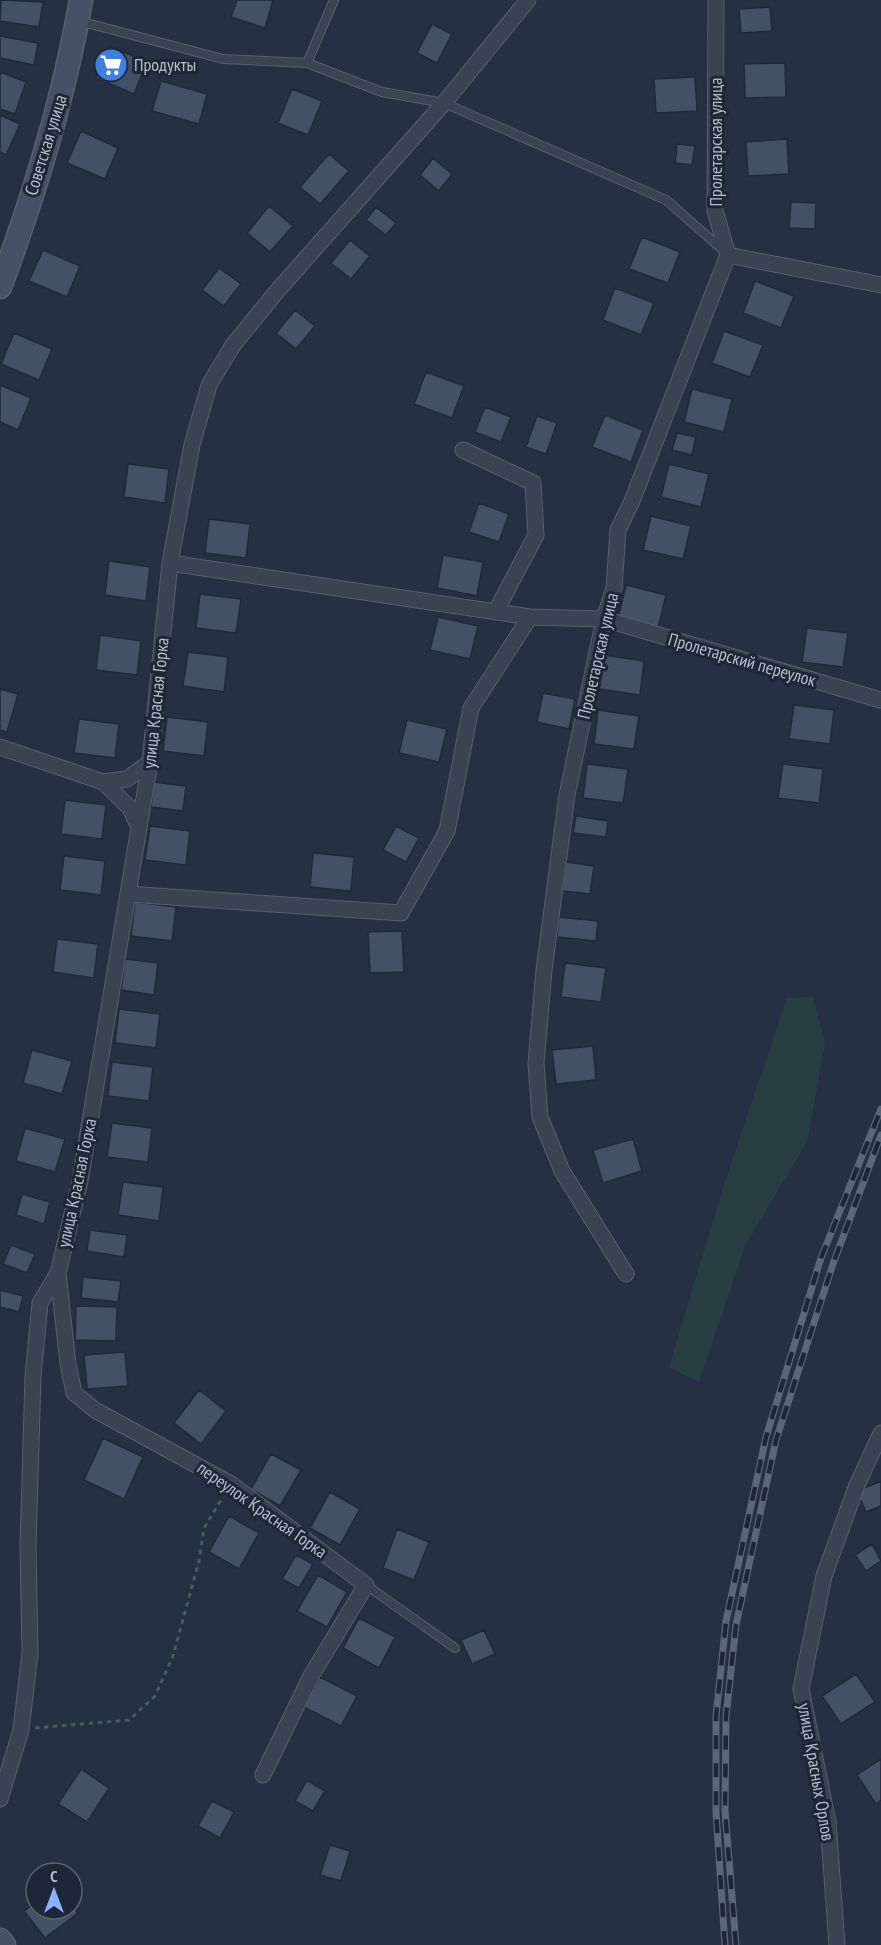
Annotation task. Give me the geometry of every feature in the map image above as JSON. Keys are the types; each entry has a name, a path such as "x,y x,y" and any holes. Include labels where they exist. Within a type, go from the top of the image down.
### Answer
{"main road":[{"name":"Советская улица","path":"0,287 49,139 68,73 79,10"},
{"path":"0,1940 4,1945"}],"street":[{"path":"170,563 192,445 209,385 233,345 278,290 444,104 528,0"},
{"name":"Пролетарская улица","path":"626,1274 562,1171 540,1117 536,1063 544,970 567,795 604,619 614,588 618,530 632,501 728,255 715,211 717,0"},
{"path":"728,255 881,285"},
{"path":"464,450 532,483 536,535 496,611"},
{"name":"Пролетарский переулок","path":"170,563 530,617 604,619 881,700"},
{"name":"улица Красная Горка","path":"0,1799 21,1730 30,1653 28,1546 33,1376 40,1303 58,1273 80,1181 150,762 170,563"},
{"path":"128,894 401,913 447,831 471,708 530,617"},
{"path":"0,747 103,782 130,808 139,827"},
{"path":"103,782 127,779 150,762"},
{"name":"переулок Красная Горка","path":"58,1273 74,1393 95,1410 231,1484 300,1533 366,1585"},
{"name":"улица Красных Орлов","path":"837,1945 828,1822 801,1689 824,1576 857,1485 881,1433"},
{"path":"263,1775 311,1676 366,1585"}],"lane":[{"path":"307,63 334,0"},
{"path":"79,10 223,59 307,63 382,92 444,104 666,200 728,255"},
{"path":"366,1585 455,1648"}],"path":[{"path":"21,1730 53,1725 129,1720 154,1696 173,1656 199,1561 204,1528 231,1484"}],"green space":[{"path":"813,997 825,1044 807,1142 745,1246 699,1382 669,1367 723,1188 787,998"}],"building":[{"path":"1,0 43,2 39,27 0,21"},
{"path":"237,0 273,0 265,28 231,17"},
{"path":"770,7 772,31 741,33 739,9"},
{"path":"432,24 452,34 437,63 417,53"},
{"path":"0,36 38,43 34,65 0,58"},
{"path":"110,46 147,62 134,94 96,78"},
{"path":"785,63 786,97 745,98 744,64"},
{"path":"0,72 26,82 15,114 0,109"},
{"path":"695,77 697,111 656,113 654,79"},
{"path":"161,81 207,94 199,124 152,111"},
{"path":"292,89 322,101 308,135 278,123"},
{"path":"0,115 20,124 6,155 0,152"},
{"path":"81,131 118,148 105,179 67,163"},
{"path":"787,139 789,174 748,176 746,142"},
{"path":"677,144 695,146 692,165 675,163"},
{"path":"329,154 349,171 320,204 300,187"},
{"path":"433,158 452,174 439,191 420,175"},
{"path":"791,202 816,203 815,229 789,228"},
{"path":"269,206 293,226 270,252 247,233"},
{"path":"376,207 396,223 386,235 366,220"},
{"path":"642,237 680,252 668,283 629,269"},
{"path":"350,240 370,256 351,279 331,263"},
{"path":"43,250 80,266 67,297 29,281"},
{"path":"219,268 241,284 224,306 202,290"},
{"path":"755,281 794,296 781,328 743,313"},
{"path":"615,288 654,303 641,335 603,320"},
{"path":"295,310 315,326 296,349 276,333"},
{"path":"724,331 763,345 750,377 712,363"},
{"path":"14,333 52,349 39,380 1,364"},
{"path":"426,372 464,386 452,418 414,404"},
{"path":"0,385 31,398 18,430 0,422"},
{"path":"692,389 732,399 724,432 684,422"},
{"path":"485,407 511,417 501,442 475,432"},
{"path":"605,415 643,430 631,462 592,447"},
{"path":"537,416 557,423 546,454 526,447"},
{"path":"677,433 696,437 692,455 672,450"},
{"path":"128,464 169,469 165,503 124,497"},
{"path":"669,464 709,474 701,507 661,497"},
{"path":"479,503 509,514 499,542 469,532"},
{"path":"651,516 691,526 683,559 643,550"},
{"path":"209,519 250,524 246,558 205,553"},
{"path":"443,555 483,562 477,596 437,588"},
{"path":"109,561 150,567 146,601 105,595"},
{"path":"626,585 666,595 658,628 618,618"},
{"path":"200,594 241,599 236,633 196,628"},
{"path":"438,617 478,626 470,659 430,650"},
{"path":"807,628 848,633 843,667 802,662"},
{"path":"100,635 141,641 137,675 96,670"},
{"path":"188,652 228,657 224,692 183,686"},
{"path":"604,655 644,661 640,695 599,689"},
{"path":"0,689 18,694 7,732 0,730"},
{"path":"543,693 575,699 569,729 537,722"},
{"path":"794,705 834,710 830,744 789,739"},
{"path":"598,710 639,716 634,749 594,744"},
{"path":"167,717 208,722 204,756 163,751"},
{"path":"79,719 119,724 115,758 74,753"},
{"path":"407,720 447,729 439,762 399,753"},
{"path":"587,764 628,769 623,803 583,798"},
{"path":"783,764 823,769 819,803 778,798"},
{"path":"154,782 186,786 183,811 151,807"},
{"path":"65,800 106,805 102,839 61,834"},
{"path":"576,816 608,821 606,837 573,833"},
{"path":"150,826 190,831 186,865 145,860"},
{"path":"396,826 419,838 406,862 383,850"},
{"path":"313,853 354,857 351,891 310,887"},
{"path":"64,856 105,861 101,895 60,890"},
{"path":"566,862 594,866 590,894 562,891"},
{"path":"135,902 176,907 172,941 131,936"},
{"path":"559,917 598,921 596,941 557,937"},
{"path":"402,931 404,972 370,973 368,932"},
{"path":"57,939 98,944 94,978 53,972"},
{"path":"125,959 158,963 154,995 121,990"},
{"path":"565,963 606,968 601,1002 561,997"},
{"path":"119,1009 160,1014 156,1048 115,1043"},
{"path":"593,1046 596,1080 556,1084 552,1050"},
{"path":"32,1050 72,1061 62,1094 23,1083"},
{"path":"112,1062 153,1067 149,1101 108,1096"},
{"path":"112,1123 152,1128 148,1162 107,1157"},
{"path":"25,1128 65,1139 55,1172 16,1161"},
{"path":"633,1139 642,1171 603,1183 593,1150"},
{"path":"123,1182 163,1187 159,1221 118,1215"},
{"path":"22,1194 50,1202 44,1224 16,1215"},
{"path":"90,1230 127,1235 124,1257 87,1251"},
{"path":"11,1245 35,1254 27,1273 3,1264"},
{"path":"83,1277 121,1281 118,1302 81,1298"},
{"path":"0,1290 23,1296 19,1312 0,1307"},
{"path":"76,1306 117,1307 116,1341 75,1340"},
{"path":"125,1352 128,1386 87,1389 84,1355"},
{"path":"199,1390 226,1411 201,1444 174,1423"},
{"path":"103,1438 143,1457 124,1499 84,1480"},
{"path":"271,1454 301,1470 280,1506 251,1489"},
{"path":"881,1481 881,1506 866,1512 857,1491"},
{"path":"330,1492 360,1509 340,1545 310,1528"},
{"path":"229,1516 259,1533 239,1569 209,1552"},
{"path":"397,1529 429,1542 414,1580 383,1568"},
{"path":"872,1544 881,1561 866,1571 855,1555"},
{"path":"296,1555 313,1564 299,1588 282,1579"},
{"path":"318,1575 347,1592 327,1627 297,1611"},
{"path":"359,1618 395,1637 379,1668 343,1648"},
{"path":"484,1630 495,1654 472,1664 461,1640"},
{"path":"856,1674 875,1702 841,1724 822,1696"},
{"path":"320,1677 357,1696 341,1726 304,1707"},
{"path":"881,1759 881,1800 876,1804 857,1775"},
{"path":"81,1769 109,1788 87,1822 58,1804"},
{"path":"307,1780 325,1791 313,1811 295,1801"},
{"path":"212,1801 234,1812 220,1838 198,1826"},
{"path":"330,1845 350,1851 341,1881 320,1875"},
{"path":"32,1921 67,1921 45,1938"}],"railway":[{"path":"725,1945 716,1812 716,1716 726,1621 766,1437 821,1258 881,1109"},
{"path":"736,1945 725,1811 726,1716 736,1625 776,1440 833,1264 881,1135"}],"place":[{"name":"Продукты","path":"111,65"}]}
